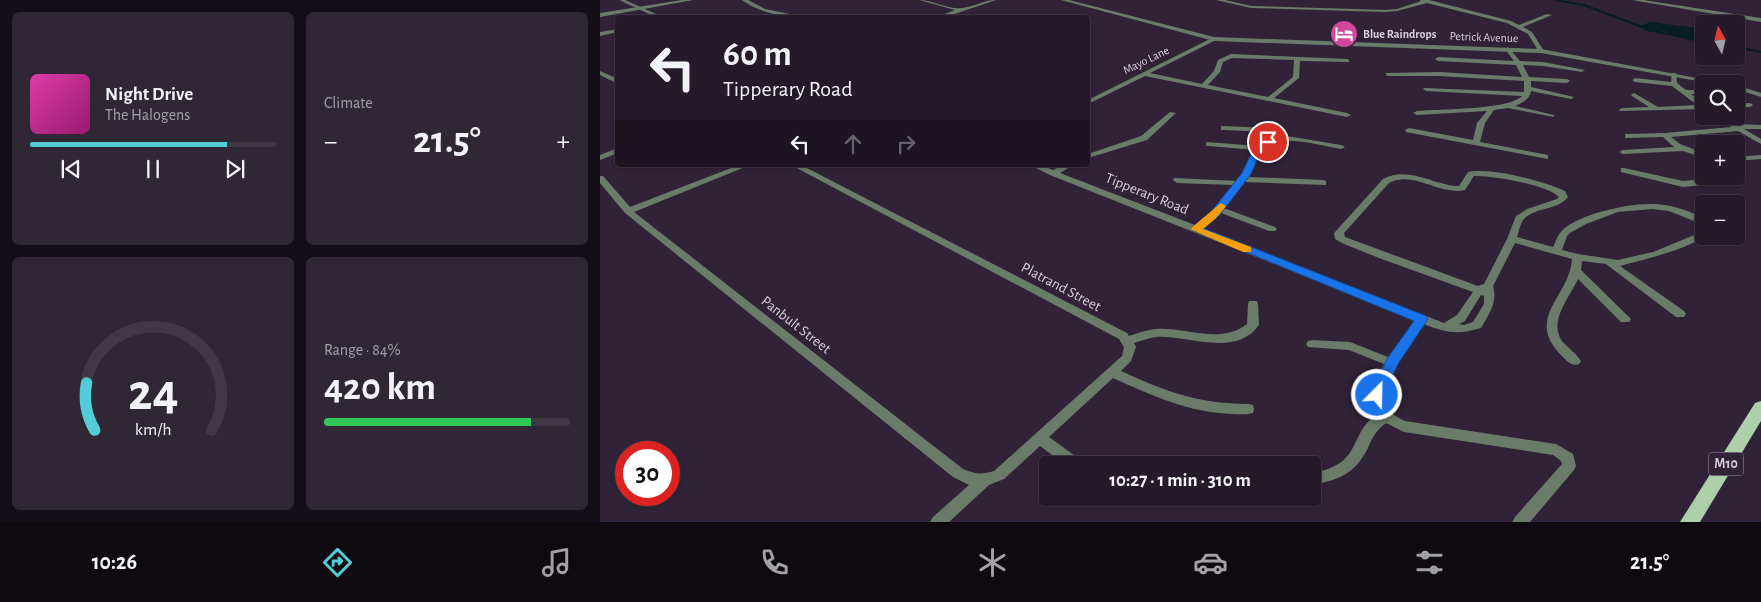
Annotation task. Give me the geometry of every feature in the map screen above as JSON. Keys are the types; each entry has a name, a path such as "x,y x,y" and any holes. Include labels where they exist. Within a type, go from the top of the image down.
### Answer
{"main road":[{"name":"M10","path":"1690,522 1761,407"}],"street":[{"path":"621,0 657,15"},
{"path":"600,15 691,0"},
{"path":"744,0 756,7 771,12 790,15"},
{"path":"922,0 960,10"},
{"path":"945,15 994,0"},
{"name":"Petrick Avenue","path":"1063,0 1214,39 1541,51 1695,78"},
{"path":"1218,0 1251,7 1386,11 1396,10 1425,1 1502,20 1519,27 1534,36 1541,51"},
{"path":"1634,0 1761,20"},
{"path":"1519,27 1548,15"},
{"path":"600,34 615,31"},
{"name":"Mayo Lane","path":"1090,101 1214,39"},
{"path":"1418,113 1491,110 1511,107 1520,102 1527,92 1527,78 1519,62 1508,50"},
{"path":"1203,86 1217,72 1220,62 1226,57 1247,56 1347,61"},
{"path":"1269,99 1296,78 1297,58"},
{"path":"1438,59 1519,62 1582,70"},
{"path":"600,73 615,80"},
{"path":"1145,74 1347,114"},
{"path":"1388,74 1567,81"},
{"path":"1674,74 1674,84"},
{"path":"1634,80 1674,84 1695,100"},
{"path":"1426,89 1527,92 1571,97"},
{"path":"1745,90 1761,95"},
{"path":"1684,92 1695,92"},
{"path":"1634,95 1657,108"},
{"path":"1745,105 1750,105"},
{"path":"1622,110 1695,106"},
{"path":"1511,107 1552,116"},
{"path":"1476,143 1481,123 1491,110"},
{"path":"1090,155 1144,138 1172,113"},
{"path":"1732,125 1761,142"},
{"path":"1628,136 1665,136 1761,127"},
{"path":"1224,128 1273,130 1276,139"},
{"path":"1409,130 1545,157"},
{"path":"1665,136 1683,149 1695,153"},
{"path":"1196,229 1219,209 1240,181 1259,148 1276,139 1292,139 1341,147"},
{"path":"1209,144 1259,148"},
{"path":"1623,152 1683,149"},
{"path":"600,158 615,151"},
{"path":"1745,158 1761,157"},
{"path":"628,211 741,167"},
{"name":"Platrand Street","path":"799,167 1122,336 1128,341"},
{"name":"Tipperary Road","path":"1039,167 1422,319 1447,327"},
{"path":"1053,173 1065,167"},
{"path":"1624,170 1684,184 1695,183"},
{"path":"1447,327 1461,318 1486,290 1512,239 1516,223 1523,214 1560,201 1563,195 1549,188 1482,173 1471,174 1462,188 1455,189 1399,176 1386,182 1339,233 1340,238 1486,290"},
{"name":"Panbult Street","path":"600,178 628,211 958,473 970,479 984,481"},
{"path":"1177,180 1323,183"},
{"path":"1557,252 1563,235 1567,231 1629,206 1668,208 1695,217"},
{"path":"1219,209 1272,229"},
{"path":"1512,239 1577,257 1610,263 1627,262 1656,254 1695,239"},
{"path":"1575,361 1556,339 1552,331 1554,315 1577,272 1577,257"},
{"path":"1610,263 1680,314"},
{"path":"1577,272 1625,319"},
{"path":"1447,327 1464,329 1477,325 1489,304 1486,290"},
{"path":"938,522 984,481 999,475 1127,358 1130,347 1128,341 1159,332 1212,338 1242,334 1253,325 1253,304"},
{"path":"1422,319 1392,363 1377,395 1379,405 1386,416 1404,427 1517,443 1562,453 1568,458 1569,466 1520,522"},
{"path":"1312,344 1350,346 1392,363"},
{"path":"1112,372 1181,401 1212,409 1248,409"},
{"path":"1321,477 1328,476 1347,466 1369,429 1374,423 1386,416"},
{"path":"1040,438 1065,456"}],"shaded area":[{"path":"1650,22 1695,28 1695,41 1662,31 1651,32 1644,30 1649,29 1641,26"}],"waterway":[{"path":"1555,0 1584,5 1650,30"},
{"path":"1657,32 1682,37"},
{"path":"1745,49 1761,52"}],"slow traffic":[{"path":"1221,206 1215,214 1196,229 1247,250"}],"place":[{"name":"Blue Raindrops","path":"1344,34"}],"route":[{"path":"1268,142 1259,148 1247,174 1237,184 1215,214 1196,229 1422,319 1392,363 1377,395"}]}
